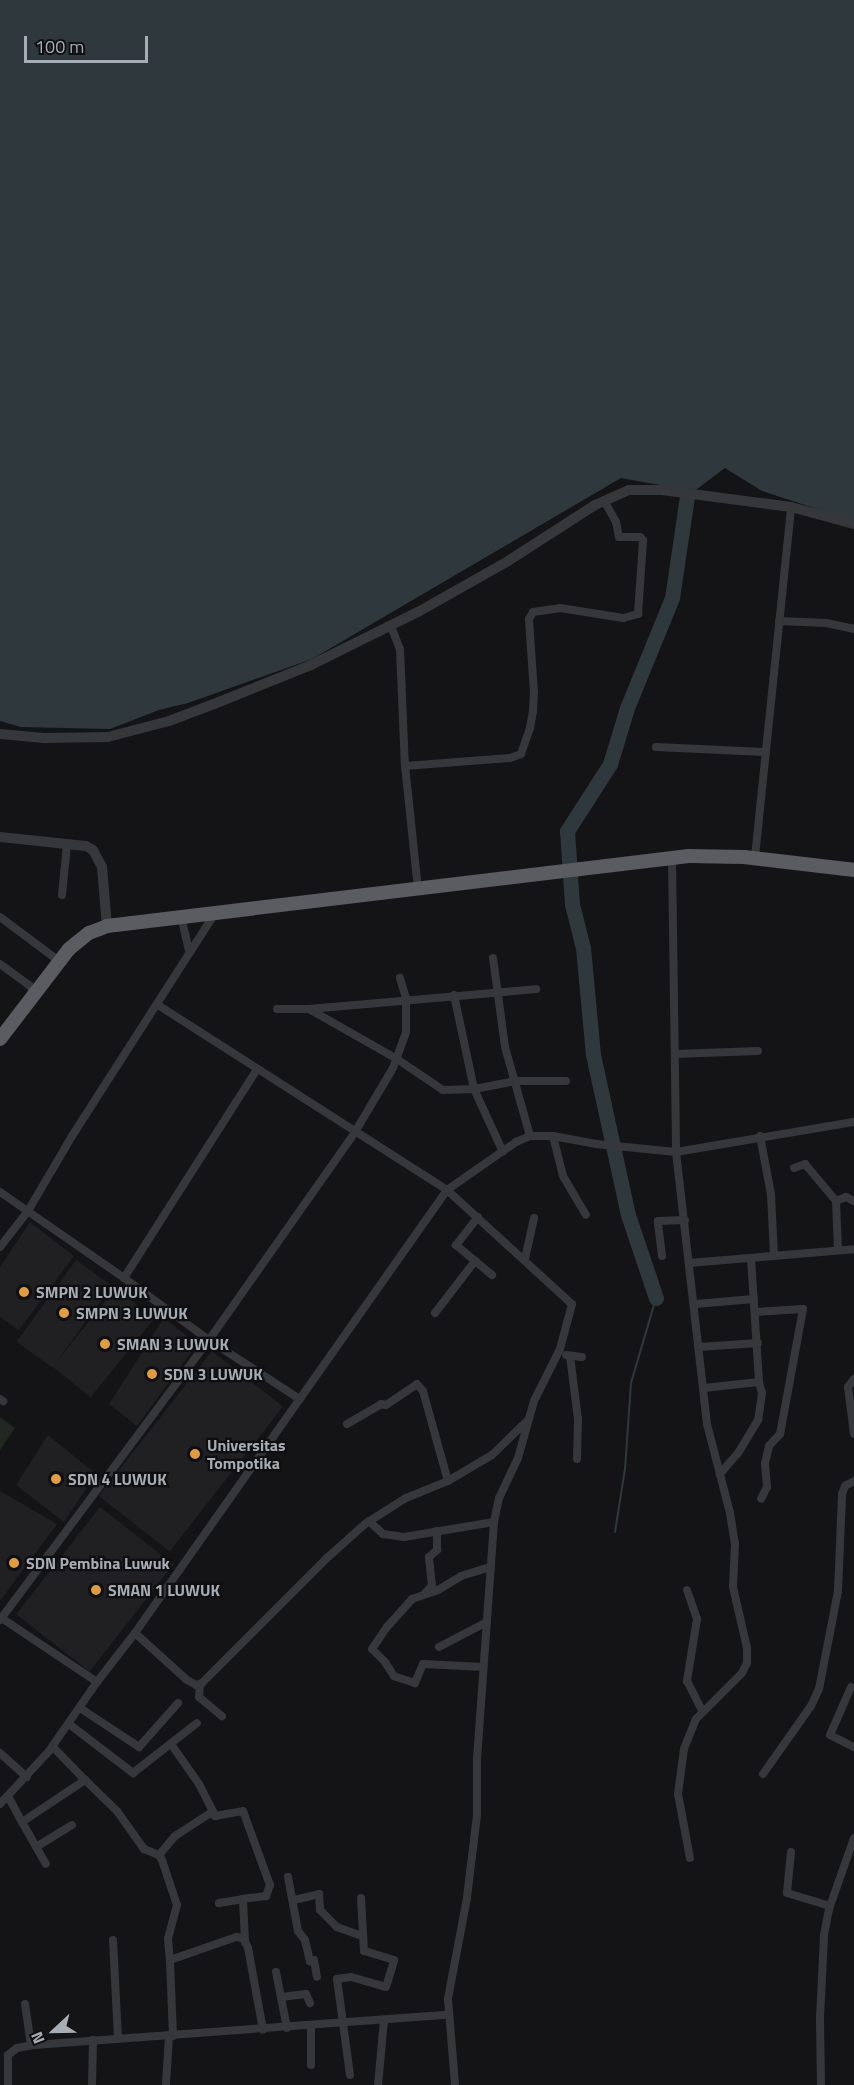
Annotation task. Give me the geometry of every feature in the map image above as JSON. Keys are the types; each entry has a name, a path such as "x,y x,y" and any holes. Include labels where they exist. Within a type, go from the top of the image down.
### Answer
{"highway":[{"path":"0,1039 59,961 78,940 107,926 706,855 755,857 854,870"}],"street":[{"path":"0,734 44,738 93,738 128,733 225,700 311,665 391,626 508,561 604,500 629,490 662,490 701,494 791,507 854,524"},
{"path":"405,766 510,758 521,754 530,729 533,711 529,619 533,612 560,608 623,618 638,614 643,540 640,537 619,537 616,522 604,500"},
{"path":"755,857 791,507"},
{"path":"779,621 826,623 854,629"},
{"path":"391,626 400,649 405,766 418,889"},
{"path":"656,747 766,752"},
{"path":"0,837 86,846 93,850 104,878 107,926"},
{"path":"62,895 67,844"},
{"path":"672,858 676,1152 707,1424 735,1543 733,1587 745,1634 747,1663 742,1673 702,1711 691,1728 679,1774 678,1794 690,1858"},
{"path":"0,1248 28,1211 72,1136 215,913"},
{"path":"181,916 189,951"},
{"path":"0,917 59,961"},
{"path":"493,958 509,1065 516,1081 530,1136"},
{"path":"0,964 29,985 35,993"},
{"path":"97,1682 1,1618 209,1340 355,1132 397,1059 406,1032 406,998 400,978"},
{"path":"277,1009 309,1009 406,998 536,989"},
{"path":"454,995 474,1089 503,1152"},
{"path":"158,1005 447,1190 572,1304 557,1354 540,1387 528,1421 518,1458 499,1498 494,1522 483,1667 473,1855 467,1898 451,1974 447,2015 454,2085"},
{"path":"309,1009 397,1059 442,1090 474,1089 516,1081 566,1081"},
{"path":"675,1054 758,1051"},
{"path":"124,1278 256,1069"},
{"path":"0,1804 27,1777 69,1724 447,1190 530,1136 553,1136 596,1144 676,1152 760,1136 854,1122"},
{"path":"553,1136 563,1176 586,1215"},
{"path":"760,1136 771,1194 774,1256"},
{"path":"794,1168 805,1164 837,1201 838,1250"},
{"path":"0,1192 209,1340 298,1398"},
{"path":"837,1201 846,1197 854,1201"},
{"path":"478,1217 456,1245 492,1275"},
{"path":"525,1259 534,1218"},
{"path":"662,1256 658,1221 685,1220"},
{"path":"689,1263 854,1249"},
{"path":"720,1474 738,1453 758,1420 762,1403 751,1258"},
{"path":"435,1313 475,1261"},
{"path":"695,1304 754,1299"},
{"path":"755,1312 803,1309 780,1434 769,1446 765,1464 767,1487 761,1499"},
{"path":"699,1347 758,1343"},
{"path":"557,1354 582,1357"},
{"path":"570,1356 578,1419 578,1459"},
{"path":"854,1379 849,1387 854,1434"},
{"path":"704,1388 759,1382"},
{"path":"346,1424 381,1404 386,1405 417,1384 423,1391 448,1481"},
{"path":"222,1716 199,1697 200,1685 327,1558 369,1521 406,1498 448,1481 492,1455 528,1421"},
{"path":"764,1774 811,1706 819,1689 838,1592 842,1494 845,1486 854,1481"},
{"path":"369,1521 390,1536 437,1532 494,1522"},
{"path":"423,1595 432,1586 429,1557 437,1550 437,1532"},
{"path":"483,1667 423,1664 415,1683 394,1676 385,1662 372,1649 412,1599 461,1576 491,1567"},
{"path":"687,1590 697,1620 687,1681 702,1711"},
{"path":"439,1647 487,1622"},
{"path":"135,1633 187,1680 200,1685"},
{"path":"851,1687 830,1735 854,1747"},
{"path":"80,1708 139,1747 178,1703"},
{"path":"69,1724 131,1773 197,1723"},
{"path":"171,1744 199,1784 212,1812 218,1817 243,1811 267,1874 270,1885 266,1896 219,1903"},
{"path":"52,1747 117,1811 144,1849 159,1855 177,1905 168,1939 171,2036 166,2085"},
{"path":"0,1753 27,1777"},
{"path":"22,1822 85,1780"},
{"path":"8,1796 46,1864"},
{"path":"159,1855 176,1836 212,1812"},
{"path":"36,1846 72,1825"},
{"path":"821,2085 824,1935 830,1906 854,1838"},
{"path":"791,1852 787,1893 830,1906"},
{"path":"288,1877 294,1899 292,1909 298,1931 305,1940 310,1961 314,1960 317,1977"},
{"path":"294,1899 319,1894 320,1910 337,1928 362,1936"},
{"path":"350,2075 345,2024 340,2007 337,1980 351,1977 386,1987 394,1960 364,1951 362,1898"},
{"path":"243,1899 246,1942 263,2030"},
{"path":"170,1960 236,1937 243,1938 246,1942"},
{"path":"113,1940 118,2039"},
{"path":"276,1972 287,2028"},
{"path":"281,1997 306,1994 310,2003"},
{"path":"25,2004 32,2045"},
{"path":"8,2085 8,2055 17,2048 32,2045 447,2015"},
{"path":"378,2085 384,2020"},
{"path":"311,2026 311,2065"},
{"path":"92,2085 93,2040"}],"shaded area":[{"path":"0,0 854,0 854,521 762,491 725,468 697,489 676,488 621,478 312,659 188,703 159,710 110,729 21,727 0,721"},
{"name":"SMPN 2 LUWUK","path":"30,1222 74,1256 19,1330 0,1317 0,1267"},
{"name":"SMPN 3 LUWUK","path":"76,1260 112,1286 52,1368 17,1342"},
{"name":"SMAN 3 LUWUK","path":"116,1288 154,1319 91,1397 52,1366"},
{"name":"SDN 3 LUWUK","path":"164,1318 197,1344 137,1426 109,1404"},
{"name":"Universitas Tompotika","path":"212,1351 283,1406 170,1551 99,1496"},
{"path":"0,1417 15,1428 0,1450"},
{"name":"SDN 4 LUWUK","path":"48,1435 96,1474 64,1522 16,1485"},
{"name":"SDN Pembina Luwuk","path":"0,1491 57,1524 0,1601"},
{"name":"SMAN 1 LUWUK","path":"100,1507 173,1564 90,1671 16,1614"}],"waterway":[{"path":"656,1298 628,1215 593,1055 583,948 572,904 567,831 610,764 627,708 672,598 688,489"},
{"path":"615,1532 625,1469 631,1383 656,1298"}],"place":[{"name":"SMPN 2 LUWUK","path":"24,1292"},
{"name":"SMPN 3 LUWUK","path":"64,1313"},
{"name":"SMAN 3 LUWUK","path":"105,1344"},
{"name":"SDN 3 LUWUK","path":"152,1374"},
{"name":"Universitas Tompotika","path":"195,1454"},
{"name":"SDN 4 LUWUK","path":"56,1479"},
{"name":"SDN Pembina Luwuk","path":"14,1563"},
{"name":"SMAN 1 LUWUK","path":"96,1590"}]}
